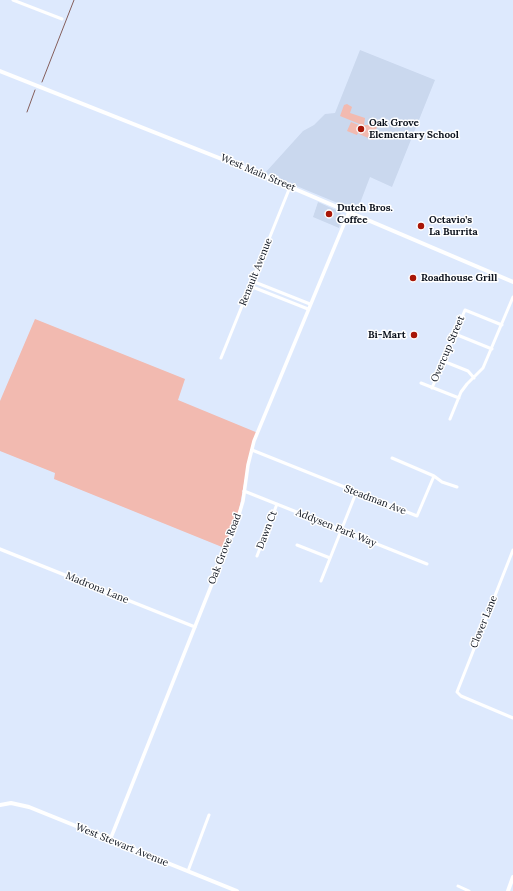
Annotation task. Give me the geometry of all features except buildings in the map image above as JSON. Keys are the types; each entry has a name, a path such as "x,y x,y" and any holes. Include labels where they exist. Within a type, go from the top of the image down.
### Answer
{"main road":[{"name":"West Main Street","path":"0,71 290,187 513,282"},
{"name":"West Stewart Avenue","path":"0,805 7,803 29,807 237,891"},
{"path":"508,891 513,877"}],"street":[{"path":"13,0 62,19"},
{"name":"Renault Avenue","path":"221,358 290,187"},
{"name":"Oak Grove Road","path":"110,840 237,521 252,450 308,308 349,212"},
{"path":"252,281 310,304"},
{"path":"250,286 308,308"},
{"path":"450,419 467,384 483,368 513,297"},
{"name":"Overcup Street","path":"432,388 465,310 502,325"},
{"path":"455,334 492,349"},
{"path":"443,361 468,371 474,378"},
{"path":"421,383 459,398"},
{"name":"Steadman Ave","path":"252,450 356,493 417,516 434,476"},
{"path":"392,458 434,476 442,482 457,487"},
{"name":"Addysen Park Way","path":"244,491 427,564"},
{"path":"321,581 356,493"},
{"name":"Dawn Ct","path":"257,556 277,504"},
{"path":"297,545 330,558"},
{"name":"Madrona Lane","path":"0,549 195,627"},
{"name":"Clover Lane","path":"513,550 460,683 458,694 513,718"},
{"path":"188,871 209,815"},
{"path":"458,886 469,891"}],"shaded area":[{"name":"Oak Grove Elementary School","path":"360,50 435,80 392,187 370,177 357,211 265,173 303,131 314,125 325,114 335,113"},
{"path":"347,104 352,107 350,113 365,118 364,125 368,125 373,121 378,123 373,140 359,134 362,125 340,116 344,105"},
{"path":"351,122 361,126 357,135 347,131"},
{"path":"318,202 340,212 342,217 339,228 313,217"},
{"path":"35,319 185,379 178,400 258,433 249,457 237,521 222,547 54,479 55,473 0,451 0,401"}],"waterway":[{"path":"42,82 74,0"},
{"path":"27,112 35,90"}],"place":[{"name":"Oak Grove Elementary School","path":"361,129"},
{"name":"Dutch Bros. Coffee","path":"329,214"},
{"name":"Octavio’s La Burrita","path":"421,226"},
{"name":"Roadhouse Grill","path":"413,278"},
{"name":"Bi-Mart","path":"414,335"}]}
